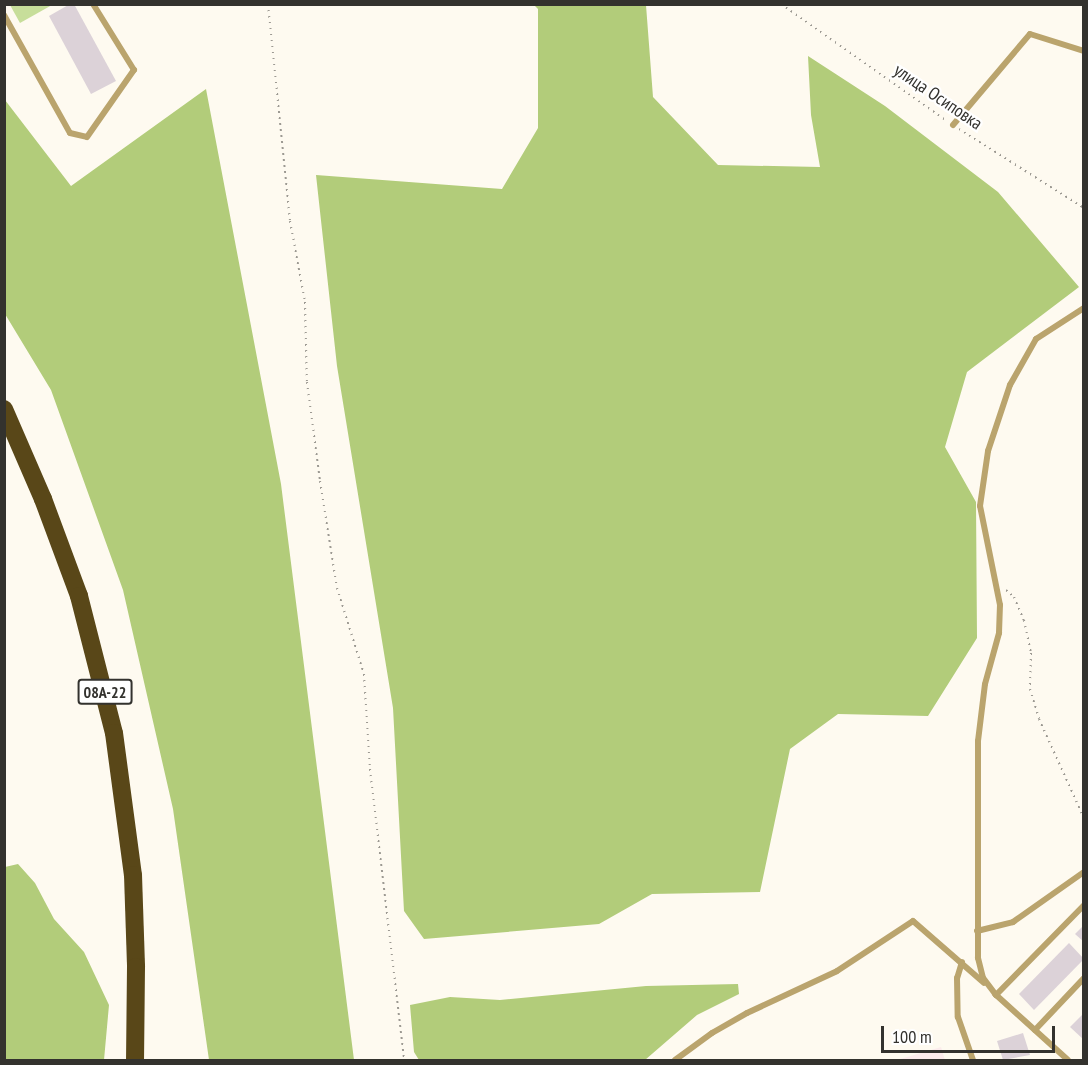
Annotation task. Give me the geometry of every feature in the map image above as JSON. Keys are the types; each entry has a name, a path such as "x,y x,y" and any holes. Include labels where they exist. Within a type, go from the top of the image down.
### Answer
{"highway":[{"name":"08А-22","path":"4,409 43,499 75,587 114,733 133,875 135,1060"}],"lane":[{"path":"4,15 70,133 87,137 134,70 93,4"},
{"path":"953,125 1030,34 1083,51"},
{"path":"996,995 983,978 978,958 977,931 978,741 985,684 999,633 1000,605 980,506 988,451 1010,385 1036,339 1083,308"},
{"path":"977,931 1013,922 1083,872"},
{"path":"996,995 1083,905"},
{"path":"675,1060 712,1033 747,1013 837,971 913,921 962,962 1068,1060"},
{"path":"962,962 957,978 957,1017 973,1060"},
{"path":"1035,1030 1083,978"}],"path":[{"path":"268,4 290,221 305,302 307,382 320,481 337,588 364,674 370,768 404,1060"},
{"name":"улица Осиповка","path":"781,4 953,125 1083,208"},
{"path":"995,582 1014,597 1024,620 1031,653 1030,689 1047,739 1083,818"}],"shaded area":[{"path":"941,1047 945,1060 897,1060"}],"green space":[{"path":"10,5 52,5 20,23"},
{"path":"534,5 646,5 653,97 718,165 820,167 811,115 808,56 885,106 998,192 1079,287 967,372 945,447 976,502 977,638 928,716 838,714 790,749 760,892 652,894 599,924 424,939 404,911 393,708 337,366 316,175 502,189 538,128 538,9"},
{"path":"206,89 281,484 354,1060 209,1060 173,809 123,590 51,390 5,314 5,100 71,186"},
{"path":"18,864 35,883 54,919 84,952 109,1005 104,1060 5,1060 5,867"},
{"path":"738,984 739,994 697,1015 645,1060 419,1060 414,1052 410,1005 450,997 500,1000 646,986"}],"building":[{"path":"74,4 116,81 91,94 49,16"},
{"path":"1084,925 1084,942 1075,934"},
{"path":"1069,943 1084,959 1034,1010 1019,994"},
{"path":"1084,1013 1084,1040 1070,1027"},
{"path":"1023,1033 1030,1055 1003,1060 997,1041"}]}
